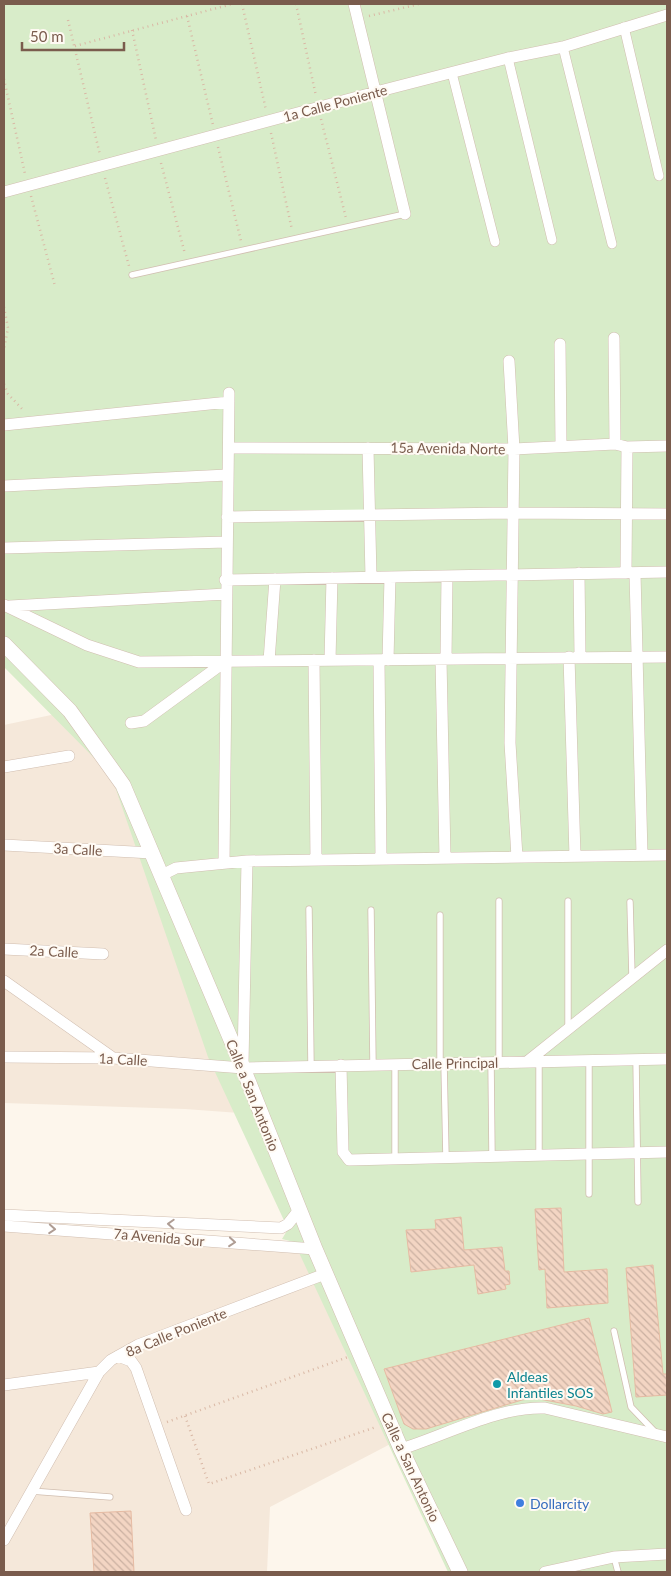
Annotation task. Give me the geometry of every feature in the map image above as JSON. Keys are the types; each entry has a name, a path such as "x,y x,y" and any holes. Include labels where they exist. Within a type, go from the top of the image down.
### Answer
{"street":[{"path":"354,4 405,214"},
{"name":"1a Calle Poniente","path":"4,192 376,92 508,58 562,47 667,15"},
{"path":"624,27 659,176"},
{"path":"562,47 612,244"},
{"path":"508,58 552,240"},
{"path":"452,73 495,242"},
{"path":"614,338 615,444"},
{"path":"560,344 561,446"},
{"path":"509,361 514,449 510,744 518,857"},
{"path":"4,426 229,398 225,580 224,863"},
{"name":"15a Avenida Norte","path":"229,448 514,449 615,444 627,447 667,446"},
{"path":"627,447 626,514 637,658 642,855"},
{"path":"368,448 371,578"},
{"path":"4,486 227,476"},
{"path":"227,517 512,513 667,514"},
{"path":"4,548 227,542"},
{"path":"225,580 667,572"},
{"path":"575,856 575,657 579,573"},
{"path":"445,858 443,659 447,576"},
{"path":"381,859 383,660 390,577"},
{"path":"330,660 332,578"},
{"path":"269,661 275,579"},
{"path":"6,606 226,594"},
{"path":"6,606 87,645 138,662 667,657"},
{"name":"Calle a San Antonio","path":"4,644 70,711 123,785 243,1068 325,1274 401,1449 460,1572"},
{"path":"314,660 316,860"},
{"path":"131,723 144,721 226,661"},
{"path":"4,767 69,756"},
{"name":"3a Calle","path":"4,845 152,853"},
{"path":"162,875 176,868 247,861 667,855"},
{"path":"243,1068 247,861"},
{"name":"2a Calle","path":"4,949 103,954"},
{"path":"534,1061 667,950"},
{"path":"4,981 113,1058"},
{"name":"1a Calle","path":"4,1057 113,1058 243,1068"},
{"name":"Calle Principal","path":"243,1068 311,1065 667,1059"},
{"path":"341,1065 345,1157 349,1160 667,1152"},
{"name":"7a Avenida Sur","path":"4,1215 281,1228 288,1224 299,1210"},
{"name":"7a Avenida Sur","path":"4,1226 315,1249"},
{"name":"8a Calle Poniente","path":"4,1540 99,1372 118,1356 138,1345 325,1274"},
{"path":"118,1356 131,1361 136,1368 186,1510"},
{"path":"4,1384 99,1372"},
{"path":"401,1449 507,1412 528,1407 546,1408 662,1436"},
{"path":"545,1572 614,1558 667,1554"}],"lane":[{"path":"132,275 405,214"},
{"path":"492,1156 498,901"},
{"path":"568,901 568,1031"},
{"path":"630,902 632,979"},
{"path":"309,909 311,1065"},
{"path":"371,910 374,1064"},
{"path":"440,915 442,1063 446,1158"},
{"path":"636,1059 638,1202"},
{"path":"589,1060 589,1194"},
{"path":"534,1061 539,1155"},
{"path":"395,1064 395,1159"},
{"path":"614,1331 632,1408 662,1436"},
{"path":"32,1491 110,1497"},
{"path":"614,1558 618,1572"}],"path":[{"path":"75,46 232,4"},
{"path":"357,19 419,4"},
{"path":"68,20 128,266"},
{"path":"4,307 8,328 4,349"},
{"path":"4,384 14,400 36,422"},
{"path":"156,1426 360,1353"},
{"path":"185,1416 208,1484 390,1422"}],"shaded area":[{"path":"70,711 100,751 253,1114 185,1109 4,1103 4,725"},
{"path":"4,1231 313,1244 398,1440 270,1507 267,1572 4,1572"}],"green space":[{"path":"4,4 667,4 667,1572 448,1572 294,1242 282,1239 288,1229 208,1057 111,775 4,667"}],"building":[{"path":"561,1208 564,1272 607,1269 608,1303 547,1308 545,1269 539,1270 535,1209"},
{"path":"461,1217 464,1250 502,1247 505,1271 509,1271 510,1284 505,1285 506,1289 478,1294 474,1265 411,1272 406,1230 436,1229 435,1220"},
{"path":"653,1265 663,1374 667,1374 667,1395 636,1397 626,1268"},
{"name":"Aldeas Infantiles SOS","path":"589,1318 612,1412 603,1414 576,1406 534,1398 426,1429 413,1429 404,1424 384,1369"},
{"path":"131,1511 134,1572 94,1572 90,1513"}],"place":[{"name":"Aldeas Infantiles SOS","path":"497,1384"},
{"name":"Dollarcity","path":"520,1503"}]}
